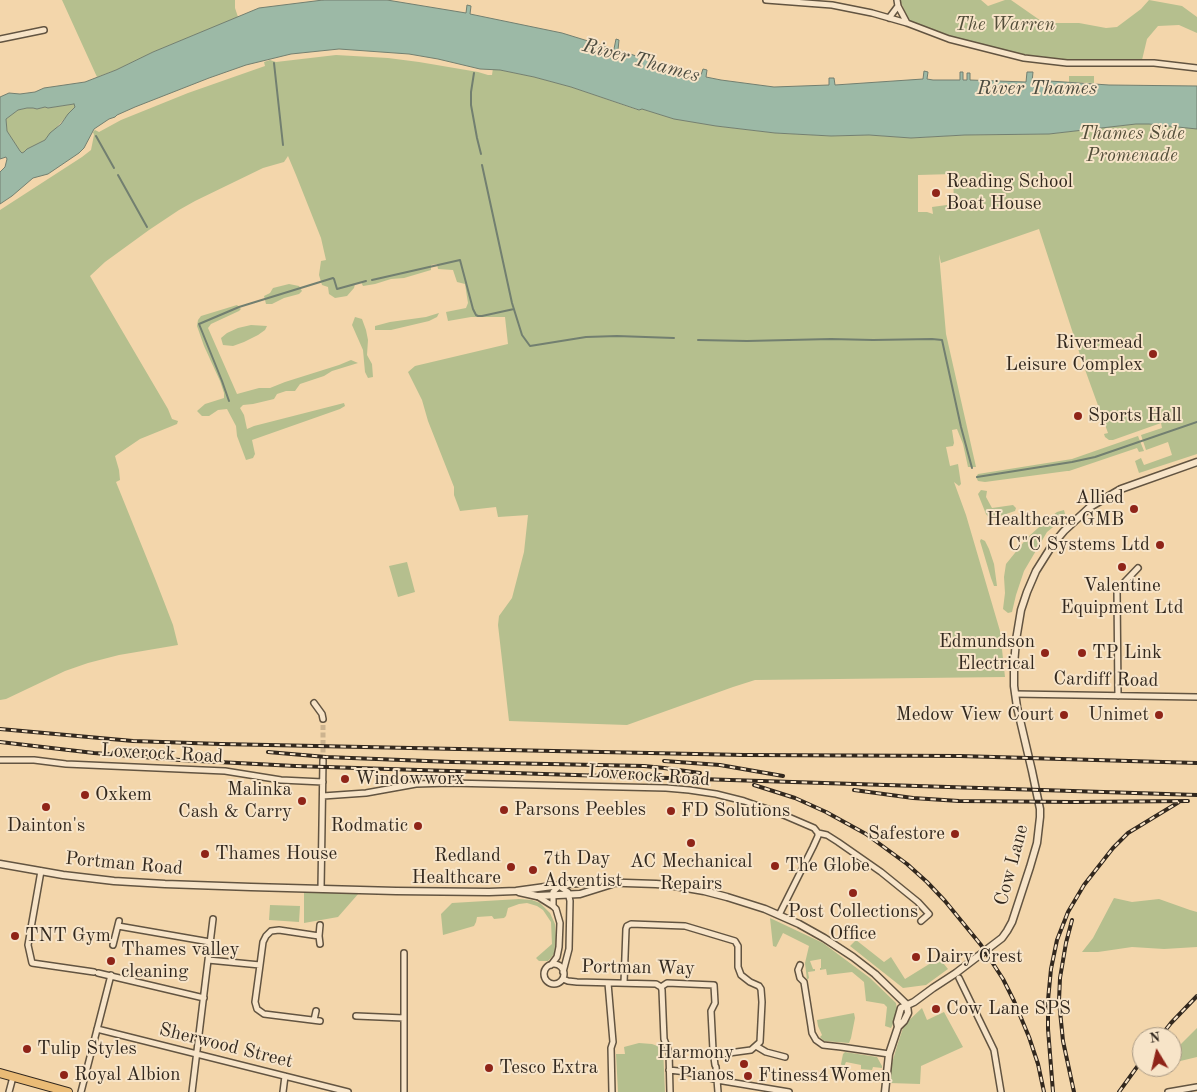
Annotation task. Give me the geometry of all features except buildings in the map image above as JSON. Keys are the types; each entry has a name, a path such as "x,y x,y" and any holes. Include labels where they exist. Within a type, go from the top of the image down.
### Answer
{"main road":[{"path":"0,1073 68,1092"}],"street":[{"path":"766,0 832,5 872,13 907,23 948,39 1024,58 1067,63 1154,63 1197,68"},
{"path":"897,0 907,23"},
{"path":"889,18 898,6"},
{"path":"0,39 44,30"},
{"name":"Cow Lane","path":"907,1005 956,973 997,942 1008,931 1034,855 1040,817 1038,796 1019,717 1015,694 1014,659 1018,624 1027,592 1036,571 1064,530 1090,507 1121,489 1197,462"},
{"path":"1118,696 1117,590 1138,568"},
{"name":"Cardiff Road","path":"1015,694 1197,697"},
{"path":"314,703 322,714 323,719"},
{"name":"Loverock Road","path":"0,760 34,760 66,764 225,771 281,780 323,782"},
{"path":"320,889 323,760"},
{"name":"Loverock Road","path":"323,796 366,793 410,785 434,783 683,789 716,794 761,806 814,828 818,833 826,835 870,864 912,897 928,914 921,921"},
{"path":"779,915 814,847 818,833"},
{"name":"Portman Road","path":"0,864 40,872 142,883 444,892 516,891 567,884 618,882 656,884 704,891 747,903 779,915 814,932 843,950 874,974 907,1005"},
{"path":"40,872 28,945 32,964 96,972 204,998"},
{"name":"Portman Road","path":"516,891 537,896 580,894 618,882"},
{"path":"553,895 553,892 559,886 569,894"},
{"name":"Portman Way","path":"563,972 569,949 569,894"},
{"path":"570,908 580,894"},
{"name":"Portman Way","path":"551,965 557,957 561,932 556,909 553,906 553,895"},
{"path":"537,896 553,906"},
{"path":"192,1092 213,919"},
{"path":"113,945 118,923 210,942"},
{"path":"624,983 626,929 631,924 685,926 734,940 738,946 738,967 741,975 761,989 760,1042 751,1050 714,1055 718,1092"},
{"path":"320,925 320,944"},
{"path":"316,1011 317,1020 264,1014 257,1009 255,1002 262,942 266,936 275,930 319,936"},
{"path":"404,954 404,1092"},
{"path":"208,960 260,965"},
{"path":"551,965 557,965 562,969 563,979 559,983 550,984 544,978 546,967 551,965"},
{"path":"800,965 798,970 800,978 804,982 812,1033 816,1040 823,1045 889,1054"},
{"path":"81,1092 111,975"},
{"path":"959,978 994,1050 1001,1092"},
{"name":"Portman Way","path":"563,979 577,982 656,984 661,987 667,983 714,985 715,1004 711,1011 714,1055"},
{"path":"608,983 612,1042 612,1092"},
{"path":"661,987 664,1039 668,1049 670,1092"},
{"path":"885,1092 889,1054 898,1028 897,1022 901,1008 907,1005"},
{"path":"356,1016 404,1018"},
{"name":"Sherwood Street","path":"97,1029 348,1092"},
{"path":"756,1046 766,1052 785,1057"},
{"path":"669,1070 789,1092"},
{"path":"283,1092 285,1076"},
{"path":"9,1092 13,1077"},
{"path":"1168,1092 1197,1087"}],"green space":[{"path":"62,0 235,0 238,17 97,77"},
{"name":"The Warren","path":"900,0 981,0 988,6 1005,0 1011,0 1044,23 1079,23 1106,28 1117,27 1141,9 1149,0 1182,6 1197,17 1197,33 1179,25 1158,26 1147,39 1142,60 1079,61 1020,54 952,37 909,21"},
{"name":"Thames Side Promenade","path":"336,55 419,62 488,75 492,75 493,68 571,87 638,110 642,109 674,119 775,133 911,138 1049,134 1136,124 1197,129 1197,454 1139,473 1135,461 1141,458 1144,465 1172,455 1168,442 1146,450 1141,435 1162,428 1161,423 1113,440 1105,437 1104,434 1108,433 1083,364 1039,229 941,263 939,254 946,334 976,467 968,467 963,444 957,429 952,430 953,446 946,447 950,466 958,464 961,484 959,486 954,482 966,515 1000,631 1005,677 755,680 627,725 509,721 498,625 499,616 512,598 524,552 528,515 498,517 496,507 460,511 454,495 454,487 428,421 422,400 408,372 415,366 508,344 505,317 471,317 448,321 446,312 466,308 468,303 465,284 457,282 453,270 438,269 437,264 431,265 431,270 404,278 391,279 363,286 361,282 355,284 347,296 335,298 329,294 328,287 322,285 319,275 321,261 326,260 321,238 288,156 284,162 263,168 179,210 105,262 90,276 168,409 172,419 178,421 177,424 140,439 115,456 120,480 116,482 173,625 178,645 119,655 88,663 65,671 6,699 0,700 0,210 91,150 93,132 95,130 99,132 121,120 188,93 265,66 264,62 270,60 276,62","holes":["953,174 954,204 932,207 933,214 918,212 918,175"]},
{"path":"1069,76 1094,76 1094,83 1069,82"},
{"path":"75,104 75,107 45,140 22,153 7,131 6,119 18,110"},
{"path":"289,284 299,286 302,291 299,294 272,304 266,304 264,296 270,293 273,288"},
{"path":"237,305 241,309 239,311 211,324 208,328 237,394 259,388 270,388 351,360 358,363 300,384 295,391 277,394 274,399 243,405 240,408 244,415 247,429 344,403 345,406 252,440 255,454 253,458 246,460 237,436 236,426 227,409 218,410 209,416 202,416 197,411 205,404 224,398 220,381 197,326 198,320 201,316"},
{"path":"439,313 437,317 429,321 391,330 375,330 375,326 390,322 426,317"},
{"path":"355,317 362,319 366,330 368,340 367,355 372,364 373,377 368,378 365,372 363,350 352,325"},
{"path":"251,325 267,326 258,335 244,342 233,346 223,345 221,338 227,333"},
{"path":"1138,436 1144,451 1139,452 1137,448 1069,471 985,482 978,481 976,477 978,474 1072,459"},
{"path":"981,490 987,491 986,497 992,508 1013,505 1016,508 1015,511 989,518 978,494"},
{"path":"1064,510 1065,514 1047,532 1024,571 1012,612 1008,613 1003,609 1006,564 1027,538 1049,518 1057,512"},
{"path":"981,539 985,541 989,549 994,564 997,586 994,586 991,578"},
{"path":"407,562 415,592 398,597 389,566"},
{"path":"304,893 359,893 338,917 304,923"},
{"path":"1114,898 1132,902 1159,899 1197,912 1197,947 1164,949 1132,947 1098,952 1082,952 1093,938"},
{"path":"519,899 540,903 550,913 555,924 556,939 554,954 548,961 539,961 536,958 552,944 551,922 543,910 527,903 508,908 504,918 494,919 492,916 477,917 474,926 443,935 441,914 452,903"},
{"path":"270,905 300,906 299,922 269,920"},
{"path":"770,918 823,943 870,978 896,1003 895,1020 891,1028 885,1026 887,1007 884,1004 866,1001 864,982 852,972 827,975 826,969 820,970 821,959 810,961 815,971 808,972 809,978 807,980 805,963 809,946 783,933 776,947 773,946"},
{"path":"856,940 884,962 891,957 905,979 939,958 948,969 926,985 903,988 850,946"},
{"path":"922,1008 927,1020 944,1012 963,1047 921,1066 920,1084 889,1083 892,1063 904,1025"},
{"path":"854,1013 855,1018 849,1043 824,1041 820,1037 822,1035 817,1020"},
{"path":"1197,1028 1197,1057 1182,1061 1182,1043"},
{"path":"639,1043 652,1044 663,1048 665,1092 618,1092 616,1054 625,1054 624,1047"},
{"path":"845,1052 877,1057 882,1068 873,1067 872,1070 861,1069 861,1065 846,1062 844,1067 841,1064"}],"water":[{"name":"River Thames","path":"323,0 387,0 466,13 467,5 471,6 470,14 562,33 614,49 616,39 619,40 618,50 673,68 701,75 703,69 707,70 706,77 774,87 829,85 829,78 834,78 835,85 923,79 924,71 928,72 927,79 933,80 960,80 960,72 963,72 963,80 967,80 967,73 970,73 970,80 1026,82 1027,72 1033,72 1032,82 1035,80 1109,85 1197,86 1197,129 1136,124 1049,134 911,138 775,133 674,119 642,109 639,110 571,87 500,70 480,69 409,54 339,49 291,54 246,65 117,115 94,129 84,148 79,153 48,174 33,178 0,204 0,172 5,167 7,159 6,157 0,159 0,97 9,93 35,92 44,88 85,82 259,8","holes":["74,104 75,107 45,140 22,153 7,131 6,119 18,110"]}],"waterway":[{"path":"274,63 283,145"},
{"path":"474,73 471,105 481,154"},
{"path":"96,136 114,168"},
{"path":"482,165 512,303 522,335 530,346 586,337 674,338"},
{"path":"118,175 147,227"},
{"path":"372,280 460,260 476,315 482,316 514,309"},
{"path":"229,401 199,324 239,307 333,278 337,289 366,281"},
{"path":"698,340 942,340 972,468"},
{"path":"977,477 1095,457 1197,422"}],"tunnel":[{"path":"323,719 323,760"}],"railway":[{"path":"0,729 133,741 221,744 744,755 960,756 1197,763"},
{"path":"0,742 94,753 180,760 295,766 1197,795"},
{"path":"268,752 326,757 452,762 644,766 700,773"},
{"path":"664,761 720,765 783,776"},
{"path":"754,785 795,798 826,812 866,834 907,864 945,901 981,945 1003,979 1029,1037 1038,1064 1044,1092"},
{"path":"854,790 913,798 959,801 1188,801"},
{"path":"1053,1092 1048,1029 1048,1000 1051,969 1057,940 1068,912 1084,885 1113,848 1128,833 1179,802"},
{"path":"1072,920 1060,978 1059,1001 1063,1041 1074,1092"},
{"path":"1168,1027 1197,996"},
{"path":"1119,1092 1132,1074"}],"place":[{"name":"Reading School Boat House","path":"936,193"},
{"name":"Rivermead Leisure Complex","path":"1153,354"},
{"name":"Sports Hall","path":"1078,416"},
{"name":"Allied Healthcare GMB","path":"1134,509"},
{"name":"C\"C Systems Ltd","path":"1160,545"},
{"name":"Valentine Equipment Ltd","path":"1122,567"},
{"name":"Edmundson Electrical","path":"1045,653"},
{"name":"TP Link","path":"1082,653"},
{"name":"Medow View Court","path":"1064,715"},
{"name":"Unimet","path":"1159,715"},
{"name":"Windowworx","path":"345,779"},
{"name":"Oxkem","path":"85,795"},
{"name":"Malinka Cash & Carry","path":"302,801"},
{"name":"Dainton's","path":"46,807"},
{"name":"Parsons Peebles","path":"504,810"},
{"name":"FD Solutions","path":"671,811"},
{"name":"Rodmatic","path":"418,826"},
{"name":"Safestore","path":"955,834"},
{"name":"AC Mechanical Repairs","path":"691,843"},
{"name":"Thames House","path":"205,854"},
{"name":"The Globe","path":"775,866"},
{"name":"Redland Healthcare","path":"511,867"},
{"name":"7th Day Adventist","path":"533,870"},
{"name":"Post Collections Office","path":"853,893"},
{"name":"TNT Gym","path":"15,936"},
{"name":"Dairy Crest","path":"916,957"},
{"name":"Thames valley cleaning","path":"111,961"},
{"name":"Cow Lane SPS","path":"936,1009"},
{"name":"Tulip Styles","path":"27,1049"},
{"name":"Harmony Pianos","path":"744,1064"},
{"name":"Tesco Extra","path":"489,1068"},
{"name":"Royal Albion","path":"64,1075"},
{"name":"Ftiness4Women","path":"748,1076"}]}
